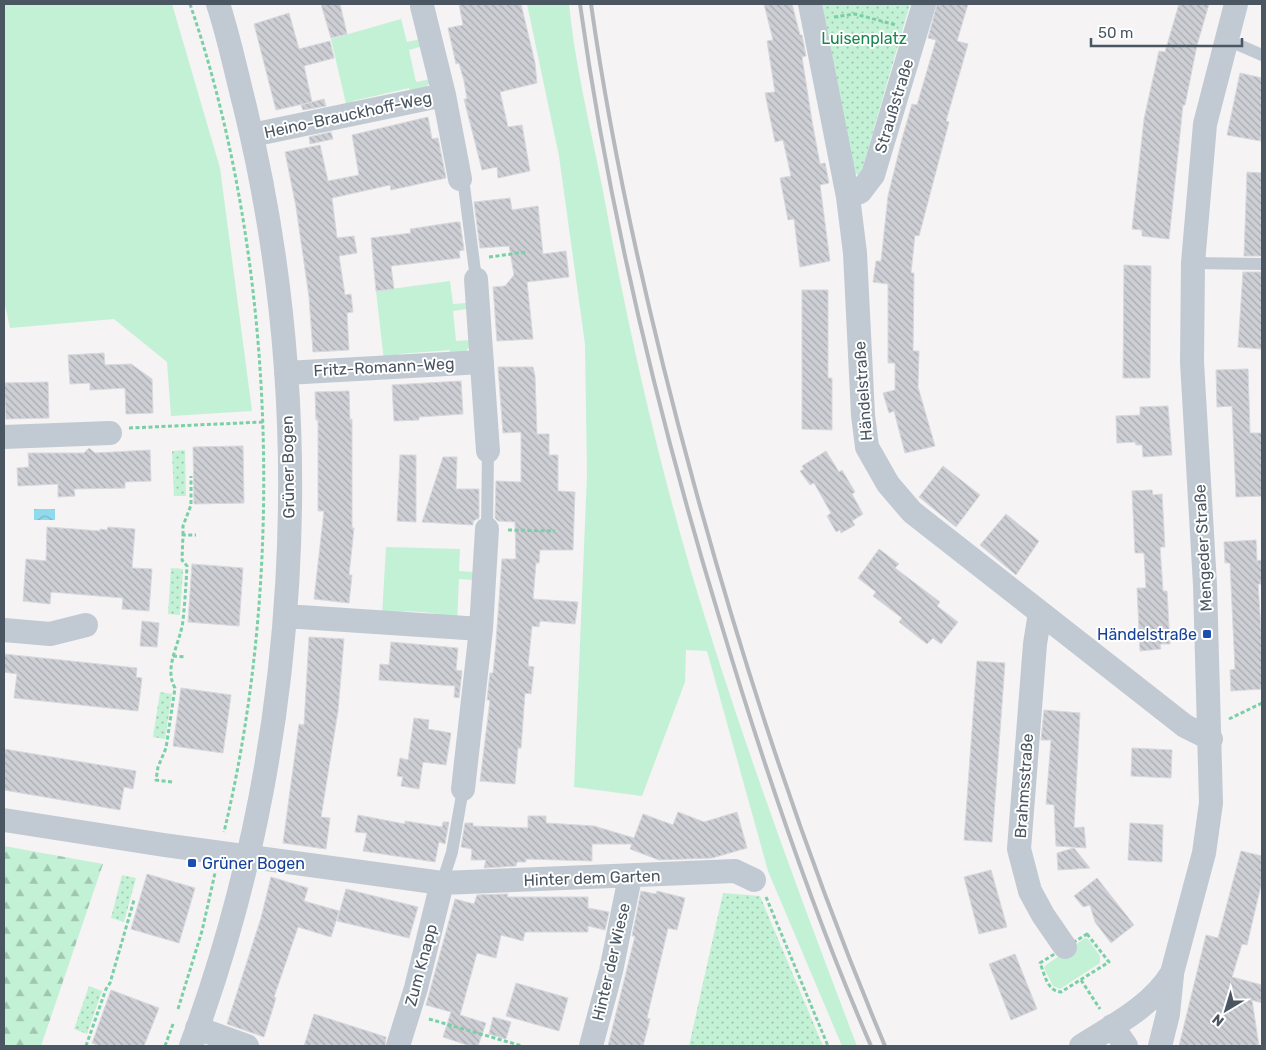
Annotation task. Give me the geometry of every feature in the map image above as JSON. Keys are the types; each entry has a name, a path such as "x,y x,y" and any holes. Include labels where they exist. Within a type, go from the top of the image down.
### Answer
{"street":[{"name":"Grüner Bogen","path":"194,1037 225,943 268,751 281,666 289,534 286,373 275,262 252,136 218,4"},
{"name":"Straußstraße","path":"843,192 860,192 873,175 924,4"},
{"name":"Mengeder Straße","path":"1081,1046 1150,1001 1162,990 1172,973 1204,853 1211,803 1210,731 1192,362 1193,262 1205,124 1236,4"},
{"name":"Heino-Brauckhoff-Weg","path":"422,5 444,95 460,178"},
{"name":"Händelstraße","path":"812,12 855,253 863,415 867,447 888,484 912,512 1185,726 1210,731"},
{"name":"Heino-Brauckhoff-Weg","path":"252,136 444,95"},
{"path":"475,269 488,451"},
{"name":"Fritz-Romann-Weg","path":"286,373 482,362"},
{"path":"4,437 110,433"},
{"path":"463,789 481,629 487,529"},
{"name":"Brahmsstraße","path":"1040,614 1035,644 1020,849 1030,891 1043,915 1066,947"},
{"path":"285,616 481,629"},
{"path":"4,630 50,634 86,625"},
{"name":"Hinter dem Garten","path":"4,820 442,883 735,872 754,880"},
{"name":"Hinter der Wiese","path":"591,1046 611,971 630,877"},
{"name":"Zum Knapp","path":"398,1046 442,883"},
{"path":"1160,1046 1168,1014 1172,973"},
{"path":"1112,1026 1126,1046"},
{"path":"194,1037 247,1046"}],"lane":[{"path":"1226,39 1262,55"},
{"path":"460,178 464,186 475,269"},
{"path":"1193,262 1262,264"},
{"path":"487,529 488,451"},
{"path":"442,883 452,852 463,789"}],"path":[{"path":"177,1013 202,931 244,744 258,632 263,535 261,422 251,284 227,141 200,33 190,4"},
{"path":"812,12 855,14 916,30"},
{"path":"475,269 527,252"},
{"path":"110,433 118,428 288,421"},
{"path":"172,782 156,780 158,767 166,748 175,688 171,680 174,647 183,623 187,566 182,560 183,526 190,505 191,476"},
{"path":"487,529 555,531"},
{"path":"183,535 196,535"},
{"path":"173,656 186,657"},
{"path":"1210,731 1262,704"},
{"path":"754,880 765,895 828,1046"},
{"path":"86,1046 106,989 110,983 134,900"},
{"path":"1081,980 1098,1006"},
{"path":"408,1012 522,1046"},
{"path":"165,1046 174,1021"}],"green space":[{"path":"4,4 172,4 220,168 252,411 171,416 167,362 114,319 10,328 4,300"},
{"path":"527,4 569,4 579,74 621,286 653,428 677,521 708,629 748,749 790,868 857,1046 842,1046 768,871 707,651 686,650 685,682 642,796 574,787 587,475 585,344 559,156"},
{"name":"Luisenplatz","path":"822,4 910,4 861,173 858,175 852,171"},
{"path":"401,19 407,42 421,39 423,46 409,50 416,82 431,79 428,86 411,94 409,88 353,101 354,106 347,108 331,39"},
{"path":"450,281 453,304 467,303 467,309 453,311 456,341 471,340 467,351 450,356 450,350 399,354 399,360 384,361 376,291"},
{"path":"185,450 186,496 174,496 172,451"},
{"path":"386,547 460,549 459,571 474,572 473,580 459,579 457,622 442,615 408,611 382,616"},
{"path":"171,568 183,569 180,615 168,614"},
{"path":"160,692 172,694 165,739 153,737"},
{"path":"4,846 103,864 41,1046 4,1046"},
{"path":"122,875 136,878 124,922 111,918"},
{"path":"723,893 760,896 823,1046 689,1046"},
{"path":"1085,938 1088,939 1100,956 1100,963 1060,989 1053,986 1044,968 1046,965"},
{"path":"89,986 102,991 87,1034 74,1029"}],"water":[{"path":"34,509 55,509 55,520 34,520"}],"building":[{"path":"321,4 340,4 347,34 331,38"},
{"path":"459,4 521,4 535,63 537,83 500,92 508,127 522,125 530,171 498,178 497,167 482,170 464,99 467,99 464,81 459,63 456,64 448,28 463,25"},
{"path":"764,4 792,4 800,35 802,35 806,56 802,57 820,164 825,163 829,183 820,185 830,261 800,267 794,219 788,220 780,178 791,176 783,140 775,142 765,93 775,92 767,41 773,40"},
{"path":"937,4 968,4 957,41 968,44 946,121 949,122 919,236 915,235 911,273 914,273 913,351 919,351 918,387 935,446 905,453 894,411 889,413 883,393 895,390 895,363 888,363 888,284 873,282 876,261 881,261 888,196 902,139 912,104 917,105 936,40 928,38"},
{"path":"1179,4 1209,4 1197,45 1185,105 1183,105 1169,239 1142,236 1142,230 1132,229 1144,119 1159,51 1165,52"},
{"path":"289,13 299,49 330,41 334,58 304,66 312,102 276,110 254,24"},
{"path":"1240,73 1262,78 1261,141 1227,135"},
{"path":"324,99 326,106 303,110 301,105"},
{"path":"428,117 432,139 438,138 446,178 391,190 390,185 332,198 337,238 354,236 357,253 339,256 345,295 351,294 353,312 347,313 349,350 313,352 309,297 296,207 285,152 320,145 328,181 359,175 352,135"},
{"path":"331,132 333,139 310,144 309,137"},
{"path":"1247,172 1262,173 1262,256 1244,256"},
{"path":"510,198 512,210 538,206 543,254 566,251 569,277 527,282 533,339 497,341 493,287 505,286 514,275 509,246 480,248 474,202"},
{"path":"460,222 464,250 459,251 460,258 391,266 394,289 376,291 371,238 411,233 410,229"},
{"path":"1124,265 1151,266 1150,378 1123,378"},
{"path":"1243,272 1262,272 1262,349 1238,347"},
{"path":"802,290 828,290 828,378 832,378 832,430 802,429"},
{"path":"104,353 105,365 131,364 152,379 153,413 126,414 125,388 90,390 90,383 70,384 68,355"},
{"path":"498,367 533,367 537,434 549,434 549,455 558,455 558,491 575,492 573,550 540,550 539,563 536,563 533,599 578,602 575,624 540,621 539,627 532,626 528,666 534,667 531,694 525,693 521,748 518,748 515,784 480,781 490,700 487,700 490,673 493,673 502,559 516,559 515,522 498,521 495,518 496,481 521,482 521,432 503,433"},
{"path":"1248,369 1250,433 1262,433 1262,496 1236,497 1232,406 1217,407 1216,370"},
{"path":"461,381 463,414 419,417 419,420 394,421 392,385"},
{"path":"48,382 49,418 6,419 4,383"},
{"path":"349,391 350,420 352,419 352,528 354,528 349,575 352,575 349,603 314,599 324,511 318,511 318,420 316,420 315,392"},
{"path":"1168,406 1172,455 1143,457 1142,445 1136,445 1135,442 1117,443 1116,416 1140,415 1140,407"},
{"path":"243,446 244,503 194,504 193,447"},
{"path":"89,448 95,453 150,450 151,481 125,482 125,488 74,489 75,496 58,497 58,484 18,486 17,468 29,467 28,453 84,453"},
{"path":"826,451 839,472 842,470 855,492 852,494 863,514 852,521 855,525 841,533 840,530 836,532 827,516 831,513 814,483 810,485 800,471 804,469 802,466"},
{"path":"400,455 416,455 416,522 397,521"},
{"path":"443,457 457,457 456,489 479,489 479,518 473,521 473,525 422,522"},
{"path":"943,466 980,495 956,527 919,497"},
{"path":"1152,490 1153,495 1162,494 1165,547 1160,547 1163,591 1167,591 1170,644 1160,644 1161,649 1140,651 1137,588 1146,588 1144,553 1135,553 1132,491"},
{"path":"1006,514 1039,541 1016,575 980,545"},
{"path":"47,527 100,531 100,529 107,530 108,527 135,529 132,568 152,569 149,611 122,609 123,598 51,592 50,604 23,601 26,559 46,561"},
{"path":"1256,540 1257,561 1261,560 1262,581 1262,584 1258,584 1262,645 1262,689 1231,691 1230,670 1235,669 1230,563 1225,563 1224,542"},
{"path":"879,549 899,564 895,568 940,602 937,606 958,622 941,644 933,638 927,644 899,622 902,618 873,596 876,592 858,578"},
{"path":"192,564 243,568 239,626 188,622"},
{"path":"142,621 159,623 157,647 140,646"},
{"path":"309,637 344,639 338,711 321,817 330,818 326,849 283,843 299,724 304,725"},
{"path":"391,642 458,648 456,670 462,671 459,698 454,697 455,686 379,680 380,664 389,665"},
{"path":"4,654 137,668 136,677 142,678 138,711 14,698 17,674 4,672"},
{"path":"977,661 1005,663 992,842 964,840"},
{"path":"181,688 231,695 223,753 173,746"},
{"path":"1044,710 1080,713 1074,828 1084,827 1086,848 1056,846 1054,805 1046,804 1051,740 1041,740"},
{"path":"414,718 429,720 428,729 451,733 446,765 423,762 419,789 401,786 403,777 397,776 400,758 408,760"},
{"path":"1132,748 1172,750 1171,778 1131,776"},
{"path":"4,749 136,771 133,789 124,787 120,810 4,790"},
{"path":"678,812 704,822 737,812 747,848 712,858 659,860 630,849 632,844 592,844 592,861 526,859 526,862 517,862 516,866 484,868 486,860 471,860 472,849 461,847 465,823 473,823 473,826 528,828 528,816 546,816 546,823 594,826 634,838 643,814 673,825"},
{"path":"358,815 405,824 405,821 442,827 443,822 449,822 445,844 439,842 435,862 363,851 367,833 355,832"},
{"path":"1130,823 1163,825 1162,862 1128,860"},
{"path":"1074,848 1090,868 1058,870 1057,853"},
{"path":"1241,851 1262,856 1262,881 1247,945 1242,944 1232,977 1262,985 1262,1003 1252,1000 1259,1046 1179,1046 1206,935 1218,938"},
{"path":"991,870 1007,927 979,934 964,877"},
{"path":"147,874 195,888 179,943 131,929"},
{"path":"271,877 308,888 304,901 339,911 331,937 298,927 274,997 276,998 264,1037 227,1024 261,918"},
{"path":"1097,878 1134,925 1111,943 1095,922 1090,905 1083,907 1074,896"},
{"path":"346,889 418,907 409,938 337,921"},
{"path":"641,891 656,894 657,891 685,898 677,930 668,928 647,1018 650,1019 643,1046 608,1046 635,936 632,936"},
{"path":"508,894 507,897 588,897 588,908 609,912 605,930 588,926 588,932 525,932 523,941 501,935 496,958 477,953 460,1015 486,1023 478,1046 470,1046 443,1037 451,1012 426,1005 455,899 474,904 477,895"},
{"path":"1015,954 1037,1009 1011,1020 989,964"},
{"path":"516,983 568,998 559,1031 506,1016"},
{"path":"111,990 159,1008 144,1046 100,1046 92,1043"},
{"path":"314,1014 386,1037 385,1046 304,1046"},
{"path":"493,1017 511,1022 506,1039 489,1034"}],"railway":[{"path":"580,4 592,82 621,237 638,315 676,468 753,728 789,835 828,941 871,1046"},
{"path":"591,4 600,65 635,246 663,365 714,555 757,698 804,838 885,1046"}],"place":[{"name":"Händelstraße","path":"1207,634"},
{"name":"Grüner Bogen","path":"192,863"}]}
